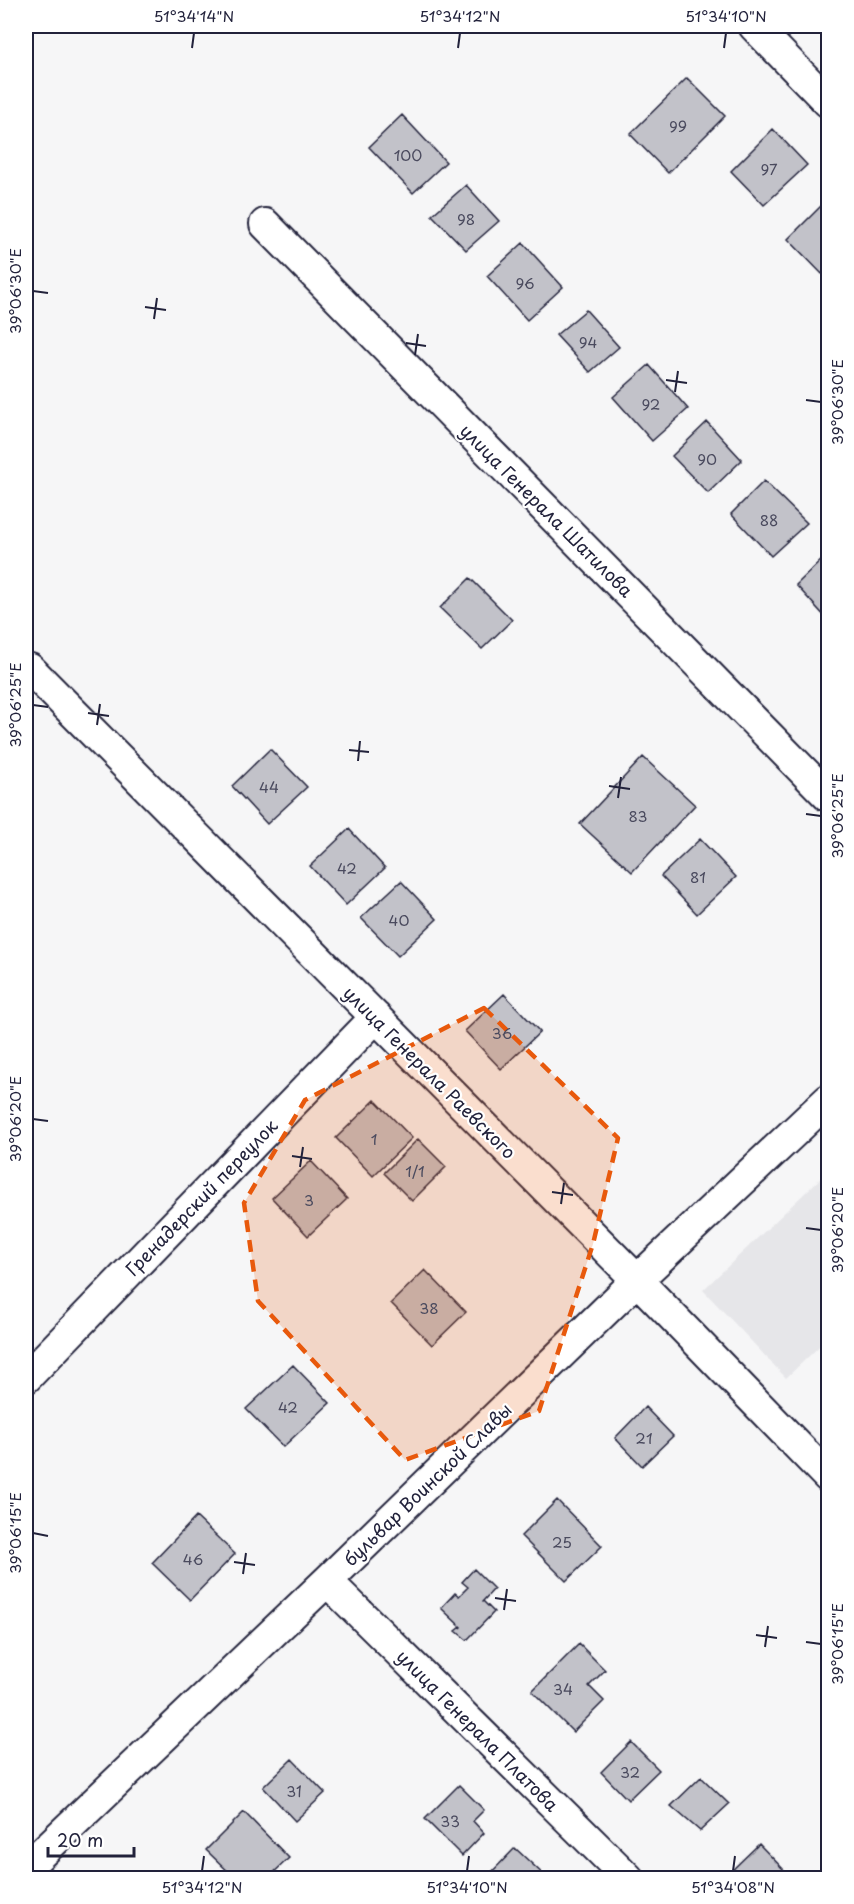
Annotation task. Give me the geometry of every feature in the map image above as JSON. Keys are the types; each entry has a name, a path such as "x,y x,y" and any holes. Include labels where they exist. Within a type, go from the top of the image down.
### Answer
{"street":[{"path":"754,26 828,102"},
{"name":"улица Генерала Шатилова","path":"265,224 828,796"},
{"name":"улица Генерала Раевского","path":"30,669 637,1280 828,1477"},
{"name":"Гренадерский переулок","path":"26,1378 376,1017"},
{"name":"бульвар Воинской Славы","path":"26,1868 327,1581 637,1280 828,1100"},
{"name":"улица Генерала Платова","path":"327,1581 628,1878"}],"highlighted area":[{"path":"484,1008 618,1138 593,1244 539,1411 405,1460 258,1301 244,1203 305,1100"}],"shaded area":[{"path":"828,1171 828,1338 786,1378 703,1290"}],"building":[{"path":"687,78 725,116 668,173 630,134"},
{"path":"402,115 446,162 413,193 369,147"},
{"path":"773,129 807,165 764,205 731,171"},
{"path":"466,185 499,221 466,250 432,215"},
{"path":"828,199 828,267 822,274 788,239"},
{"path":"523,243 563,287 527,320 487,276"},
{"path":"586,310 619,347 590,372 556,335"},
{"path":"649,365 688,409 652,441 613,397"},
{"path":"707,422 742,460 708,493 672,456"},
{"path":"764,481 807,523 771,556 731,514"},
{"path":"828,554 828,620 796,585"},
{"path":"470,578 512,620 482,649 440,608"},
{"path":"270,749 307,787 267,824 232,786"},
{"path":"643,757 695,805 632,872 580,824"},
{"path":"349,829 385,868 346,905 310,866"},
{"path":"700,839 736,877 697,914 661,876"},
{"path":"401,881 437,919 398,956 361,918"},
{"path":"504,994 540,1032 501,1069 465,1031"},
{"path":"375,1100 412,1138 373,1176 336,1138"},
{"path":"418,1139 446,1167 412,1201 384,1173"},
{"path":"311,1161 347,1199 308,1236 272,1198"},
{"path":"425,1270 466,1312 432,1345 391,1303"},
{"path":"293,1365 330,1403 283,1447 246,1409"},
{"path":"645,1407 673,1436 642,1466 615,1438"},
{"path":"557,1500 602,1546 566,1581 521,1536"},
{"path":"196,1517 235,1554 190,1600 152,1563"},
{"path":"474,1569 494,1589 483,1601 494,1612 467,1640 456,1631 461,1627 441,1608 455,1593 459,1596 468,1587 462,1582"},
{"path":"579,1644 605,1670 589,1686 604,1701 573,1732 532,1691"},
{"path":"631,1742 659,1770 628,1800 601,1772"},
{"path":"292,1759 325,1793 295,1821 263,1787"},
{"path":"701,1777 729,1804 700,1831 671,1806"},
{"path":"459,1785 484,1810 473,1821 484,1833 462,1856 425,1819"},
{"path":"244,1812 289,1858 268,1878 235,1878 206,1850"},
{"path":"759,1844 786,1872 780,1878 732,1878 728,1874"},
{"path":"515,1848 547,1878 486,1878"}]}
